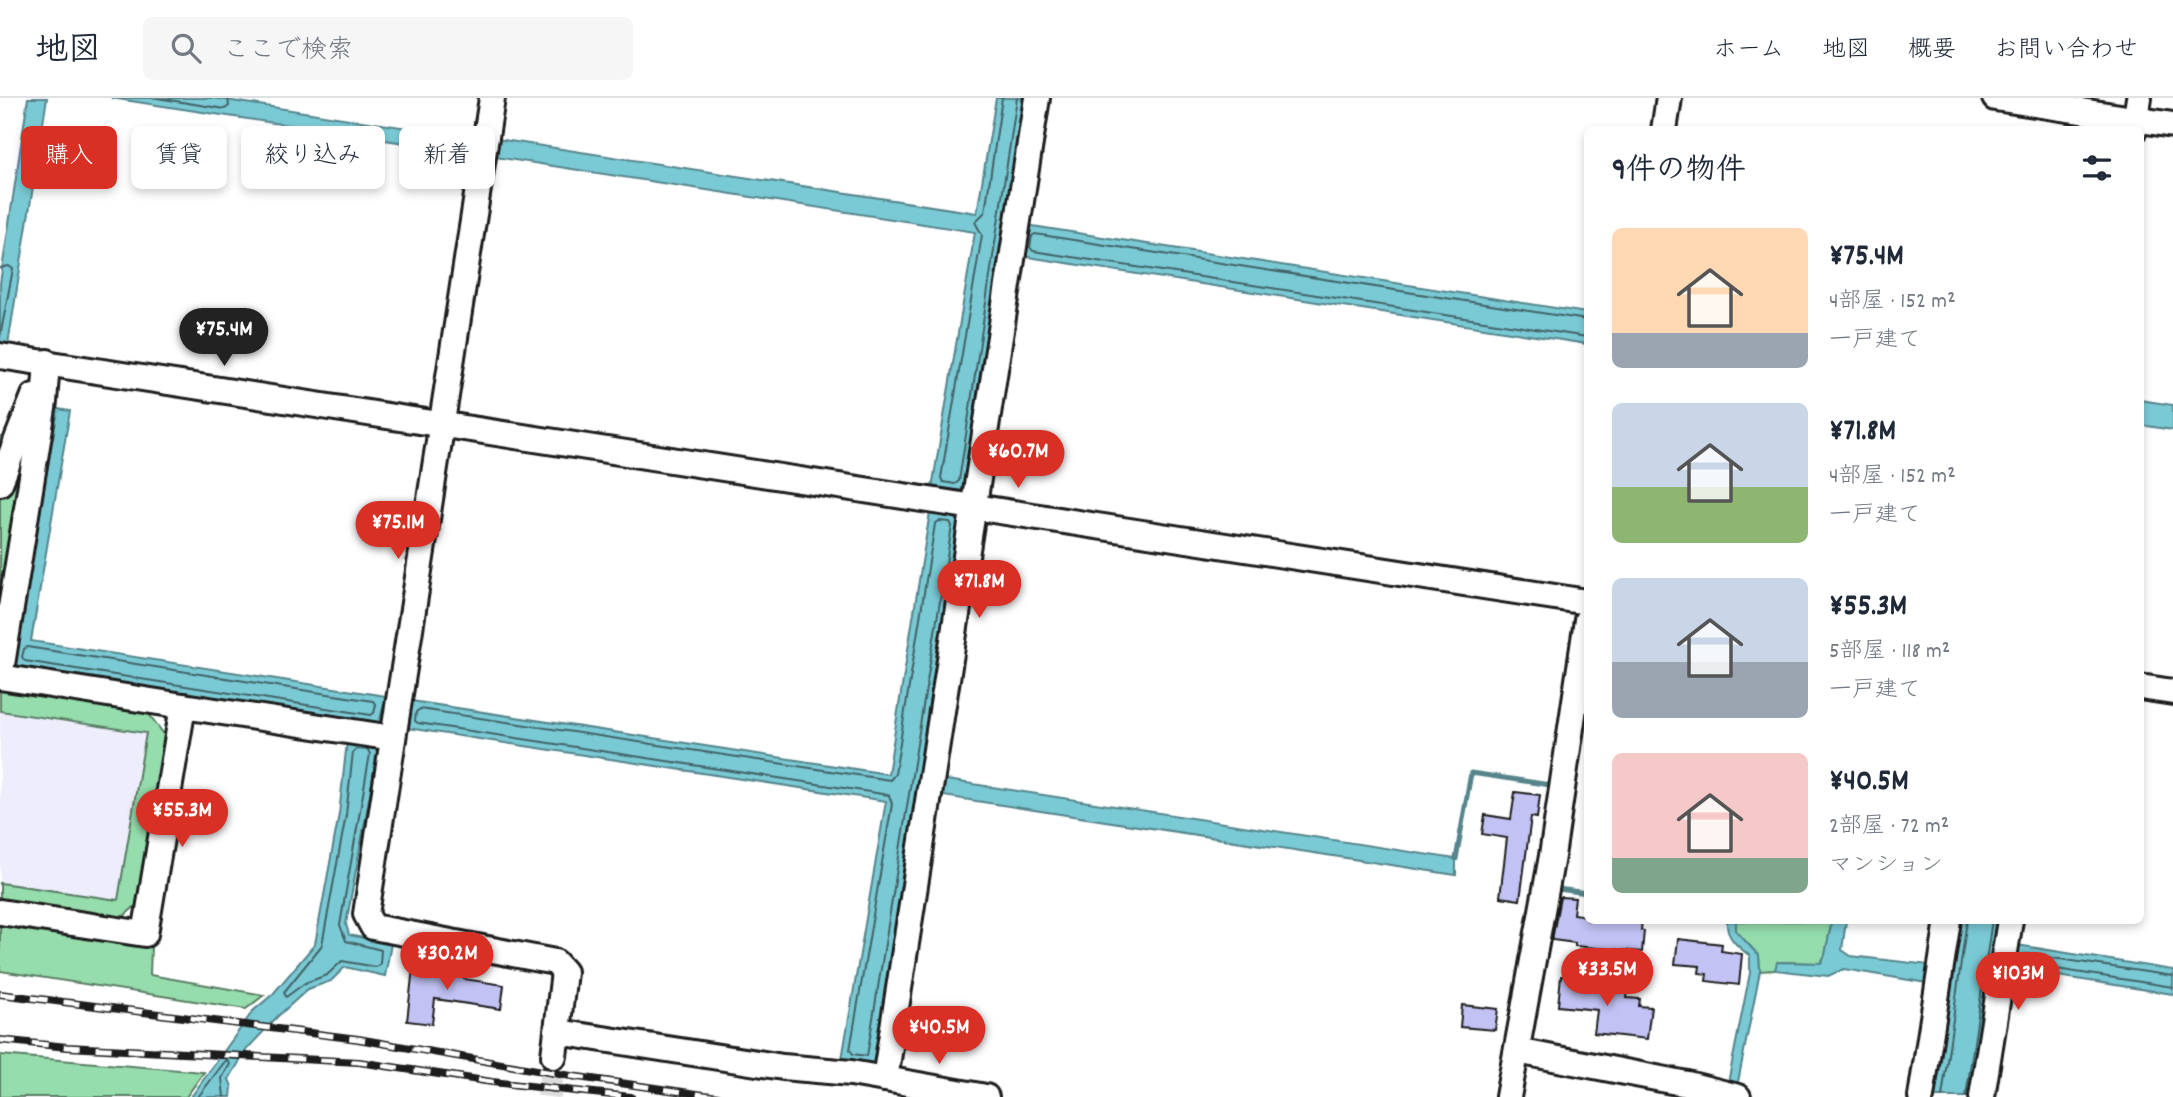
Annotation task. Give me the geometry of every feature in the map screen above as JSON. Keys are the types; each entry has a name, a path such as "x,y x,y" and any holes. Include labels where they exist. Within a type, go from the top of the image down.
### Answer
{"street":[{"path":"492,98 442,426 382,725 366,914 373,927 555,962 564,972 555,1056"},
{"path":"867,1076 973,506 1037,98"},
{"path":"1665,126 1669,98"},
{"path":"1995,98 2075,112 2133,116 2173,125"},
{"path":"0,356 1584,602"},
{"path":"0,483 47,362"},
{"path":"47,362 44,402 0,677 183,706 382,725"},
{"path":"1508,1097 1552,856 1584,640"},
{"path":"2144,688 2173,692"},
{"path":"0,912 145,934 183,706"},
{"path":"1921,1097 1947,924"},
{"path":"1982,1097 2009,924"},
{"path":"558,1031 783,1067 867,1076 986,1097"},
{"path":"1494,1097 1498,1074 1515,1061 1677,1090 1738,1097"}],"shaded area":[{"path":"0,711 146,733 118,901 0,883"}],"green space":[{"path":"0,437 27,451 0,614"},
{"path":"0,689 148,713 166,737 140,902 116,923 151,946 150,975 264,995 246,1009 0,971 0,883 118,900 146,733 0,711"},
{"path":"1736,924 1831,924 1821,963 1778,962 1775,970 1760,971 1759,956 1736,931"},
{"path":"0,1055 204,1072 186,1097 0,1097"}],"water":[{"path":"28,98 47,98 43,126 24,126"},
{"path":"111,98 213,98 399,127 399,142 385,140 385,126 294,126"},
{"path":"996,98 1025,98 964,492 932,488 975,232 495,157 497,139 977,213"},
{"path":"21,144 21,189 33,189 8,345 0,344 0,283"},
{"path":"1026,225 1584,313 1584,344 1021,256"},
{"path":"2144,401 2173,405 2173,430 2144,426"},
{"path":"58,409 70,411 31,641 386,696 379,723 13,666"},
{"path":"930,512 961,517 875,1065 842,1059 886,801 407,728 411,701 888,774"},
{"path":"347,741 379,745 346,924 349,935 391,944 385,976 345,967 331,981 308,989 247,1049 229,1079 231,1097 191,1097 253,1011 273,994 315,944 339,814"},
{"path":"940,779 1456,859 1456,875 937,795"},
{"path":"1727,924 1736,924 1736,931 1759,956 1760,971 1738,1082 1731,1085 1729,1078 1750,973 1750,956 1730,937"},
{"path":"1831,924 1846,924 1842,950 1851,956 1930,965 1927,983 1844,969 1828,976 1775,970 1777,962 1821,963"},
{"path":"1961,924 1999,924 1972,1097 1935,1097"},
{"path":"2017,945 2173,970 2173,994 2013,969"}],"building":[{"path":"1515,792 1540,795 1537,818 1531,817 1520,900 1500,897 1507,838 1482,834 1485,815 1511,819"},
{"path":"1560,897 1575,898 1573,914 1584,916 1584,924 1642,924 1641,930 1644,931 1642,952 1575,946 1575,943 1552,940"},
{"path":"1678,939 1722,944 1721,951 1742,954 1739,985 1706,981 1707,974 1699,973 1700,966 1675,964"},
{"path":"424,961 439,963 438,972 504,985 501,1009 435,999 432,1024 407,1021 413,968 422,970"},
{"path":"1561,976 1586,978 1585,987 1628,992 1627,998 1640,999 1639,1006 1651,1007 1647,1039 1594,1033 1597,1010 1558,1006"},
{"path":"1462,1005 1498,1009 1495,1030 1460,1027"}],"waterway":[{"path":"1456,859 1471,773 1550,785"},
{"path":"1560,881 1558,889 1584,893"}],"tunnel":[{"path":"549,1097 554,1056"}],"railway":[{"path":"0,994 358,1039 571,1076 718,1097"},
{"path":"0,1040 67,1047 359,1062 492,1082 631,1097"}]}
